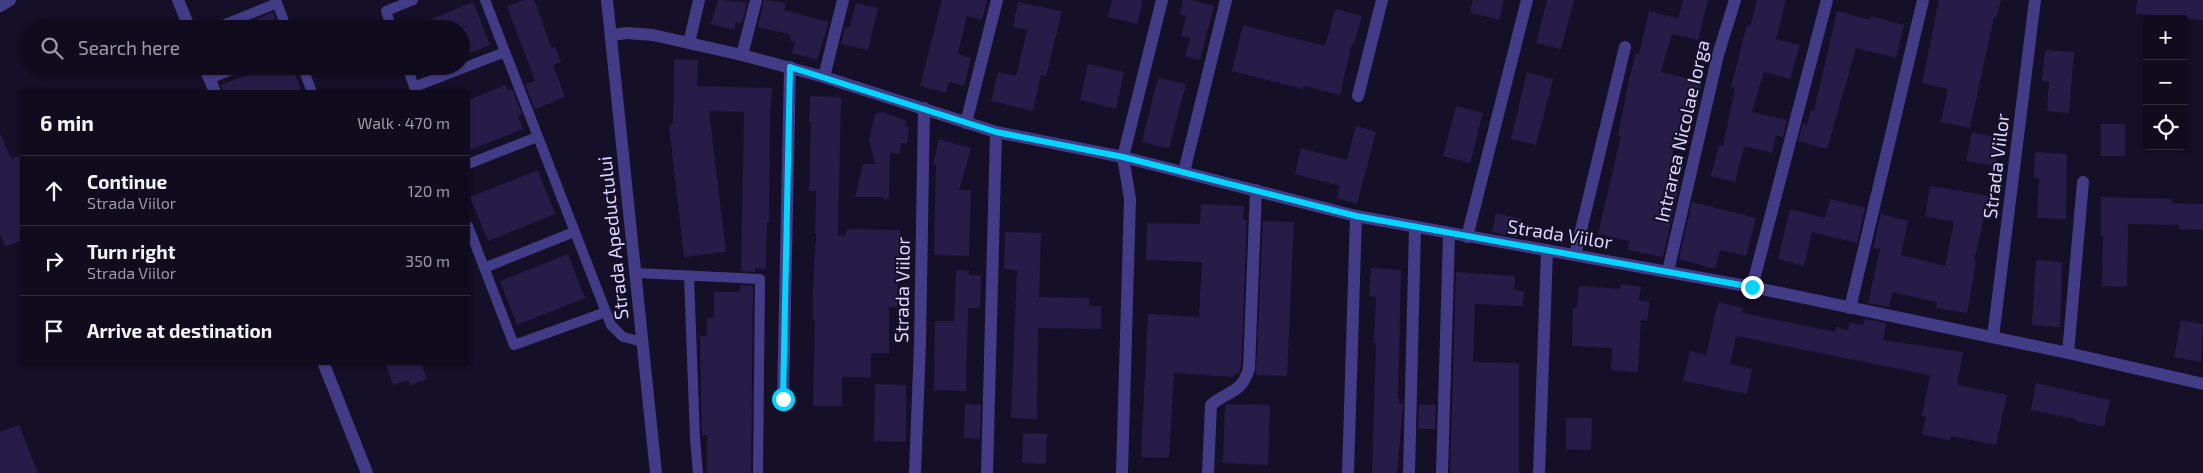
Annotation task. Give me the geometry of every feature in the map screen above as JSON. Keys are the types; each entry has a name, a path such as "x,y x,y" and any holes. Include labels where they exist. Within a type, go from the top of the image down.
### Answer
{"street":[{"path":"0,6 10,0"},
{"path":"178,0 186,20"},
{"name":"Strada Apeductului","path":"607,0 656,473"},
{"path":"689,43 699,0"},
{"path":"742,55 756,0"},
{"path":"824,77 843,0"},
{"path":"966,123 997,0"},
{"path":"1122,473 1130,198 1123,157 1162,0"},
{"path":"1184,172 1226,0"},
{"path":"1358,96 1382,0"},
{"path":"1467,237 1527,0"},
{"name":"Intrarea Nicolae Iorga","path":"1668,271 1718,56 1735,0"},
{"path":"1752,287 1827,0"},
{"path":"1850,308 1923,0"},
{"name":"Strada Viilor","path":"1993,337 2036,0"},
{"name":"Strada Viilor","path":"611,35 641,33 742,55 824,77 996,132 1123,157 1356,216 1752,287 2068,353 2203,384"},
{"path":"1575,255 1625,47"},
{"path":"783,399 790,67"},
{"path":"207,75 214,90"},
{"name":"Strada Viilor","path":"915,473 920,343 924,108"},
{"path":"987,473 996,132"},
{"path":"2068,353 2083,182"},
{"path":"1208,473 1211,405 1220,398 1235,392 1245,382 1249,369 1256,190"},
{"path":"1348,473 1356,216"},
{"path":"1408,473 1416,228"},
{"path":"1442,473 1449,234"},
{"path":"1540,473 1546,250"},
{"path":"324,365 367,473"}],"lane":[{"path":"389,20 386,11 413,0"},
{"path":"485,0 611,325 623,337 643,342"},
{"path":"235,20 277,3 284,20"},
{"path":"470,67 505,52"},
{"path":"209,79 219,75"},
{"path":"305,75 311,90"},
{"path":"409,75 415,90 451,75"},
{"path":"470,163 537,137"},
{"path":"470,231 514,345 606,312"},
{"path":"484,268 574,232"},
{"path":"636,273 760,279 758,473"},
{"path":"689,276 694,440 698,473"}],"building":[{"path":"524,0 534,0 552,48 555,47 561,62 553,65 565,97 535,109 525,84 535,81 507,6"},
{"path":"718,0 747,2 742,23 736,22 734,30 711,24"},
{"path":"764,0 786,3 784,10 829,22 817,60 792,53 795,42 790,41 791,35 758,27"},
{"path":"942,0 987,0 982,20 967,16 958,54 971,58 964,86 949,82 946,93 920,86"},
{"path":"1112,0 1143,0 1137,24 1108,17"},
{"path":"1183,0 1192,0 1214,6 1200,60 1185,56 1190,38 1181,36 1186,16 1180,14"},
{"path":"1473,0 1504,0 1499,20 1470,13"},
{"path":"1547,0 1574,0 1561,49 1536,43"},
{"path":"1683,0 1708,0 1698,40 1672,34 1661,72 1702,82 1694,116 1682,113 1667,179 1680,182 1663,257 1628,250 1629,241 1598,234 1621,136 1618,135 1629,80 1636,53 1639,54 1649,11 1678,18"},
{"path":"1757,0 1786,0 1776,39 1800,45 1790,79 1764,72 1752,112 1787,120 1783,137 1776,135 1772,153 1744,146 1735,182 1711,176 1719,145 1723,146 1735,88 1731,87 1747,25 1750,26"},
{"path":"1939,0 2001,0 1997,17 1994,17 1970,128 1941,122 1948,89 1922,83"},
{"path":"2137,0 2203,0 2203,20 2188,19 2188,15 2136,14"},
{"path":"473,2 490,45 470,53 470,20 429,20"},
{"path":"1018,2 1062,11 1046,76 1041,75 1033,111 991,101 998,72 1016,76 1027,30 1013,27"},
{"path":"856,3 878,8 868,50 841,44 845,26 849,28"},
{"path":"1335,9 1362,16 1354,43 1352,43 1340,95 1304,86 1303,89 1232,71 1243,25 1325,46"},
{"path":"1837,11 1870,20 1871,16 1904,25 1896,58 1856,48 1827,149 1798,141 1803,124 1807,125 1811,110 1814,111"},
{"path":"273,12 276,20 254,20"},
{"path":"2045,50 2074,52 2069,113 2047,111 2049,82 2042,81"},
{"path":"674,59 698,60 697,86 772,88 766,269 755,268 755,272 741,271 744,112 709,111 726,252 684,257 669,125 673,124"},
{"path":"1088,64 1124,72 1116,109 1080,100"},
{"path":"1527,72 1553,79 1536,145 1511,139"},
{"path":"247,75 295,75 301,90 222,90 221,85"},
{"path":"1158,78 1186,84 1169,148 1142,142"},
{"path":"506,85 508,91 512,89 522,114 518,116 523,129 470,150 470,99"},
{"path":"810,96 841,97 838,235 845,236 847,229 900,230 897,307 889,307 889,353 871,353 871,377 842,377 842,406 813,406 815,320 813,320 813,292 816,191 809,191"},
{"path":"1456,106 1483,113 1470,163 1443,156"},
{"path":"882,112 907,121 905,127 909,127 907,144 901,143 900,154 890,153 889,199 884,199 883,197 855,197 863,164 875,164 869,140 875,114"},
{"path":"2101,124 2125,124 2125,156 2101,156"},
{"path":"1356,126 1376,132 1357,204 1337,198 1340,186 1295,174 1301,148 1347,160"},
{"path":"0,132 11,159 20,156 20,241 5,247 0,234"},
{"path":"1972,132 2000,138 1995,166 1966,161"},
{"path":"939,139 971,148 959,190 971,190 969,256 934,255 936,165 933,164"},
{"path":"2035,152 2067,154 2066,219 2037,218 2039,178 2034,178"},
{"path":"538,170 555,214 488,241 470,197"},
{"path":"1930,186 1989,196 1974,261 1976,262 1967,313 1936,308 1937,302 1892,292 1889,307 1868,303 1880,249 1873,248 1881,214 1908,221 1901,255 1945,266 1954,222 1925,216"},
{"path":"2101,197 2172,199 2172,203 2203,204 2203,230 2179,229 2179,225 2128,224 2127,287 2102,286 2103,236 2101,236"},
{"path":"1830,199 1865,208 1857,243 1812,232 1804,266 1778,259 1790,209 1825,218"},
{"path":"1692,202 1756,218 1746,256 1720,250 1715,269 1679,259"},
{"path":"1201,204 1244,206 1243,220 1247,220 1241,367 1238,374 1234,374 1233,377 1174,373 1169,458 1141,457 1148,314 1199,317 1202,262 1146,260 1147,223 1200,224"},
{"path":"1496,213 1521,219 1517,237 1492,232"},
{"path":"1263,221 1294,222 1287,376 1256,375"},
{"path":"1005,232 1041,233 1039,297 1089,298 1089,306 1101,306 1101,329 1038,328 1037,419 1011,418 1017,270 1004,269"},
{"path":"568,254 585,298 517,325 500,281"},
{"path":"2036,260 2062,262 2060,327 2032,325"},
{"path":"1371,268 1401,270 1398,399 1399,404 1403,404 1397,473 1372,473 1376,297 1369,296"},
{"path":"956,270 969,271 969,275 981,275 980,308 968,308 966,391 934,390 935,321 954,321"},
{"path":"1456,272 1515,276 1514,290 1524,291 1523,306 1475,304 1473,362 1519,363 1519,473 1450,473"},
{"path":"1621,284 1641,287 1639,300 1650,302 1647,321 1641,320 1638,372 1611,370 1612,348 1572,346 1573,308 1577,308 1579,286 1620,289"},
{"path":"741,285 753,286 751,473 707,473 707,435 702,435 700,336 707,336 707,318 714,318 714,292 740,292"},
{"path":"1718,302 1743,308 1742,313 1835,332 1836,327 1848,330 1850,322 1863,325 1865,319 1886,323 1883,340 1963,352 1957,385 2007,395 1996,445 1951,436 1950,440 1922,434 1926,417 1922,416 1930,375 1736,336 1730,364 1752,369 1747,394 1683,381 1690,351 1706,355"},
{"path":"2181,320 2203,324 2201,362 2174,357"},
{"path":"386,365 422,365 427,379 410,385 408,380 393,385"},
{"path":"2036,383 2110,400 2104,427 2031,410"},
{"path":"875,384 906,385 906,442 874,441"},
{"path":"965,404 981,405 980,439 964,438"},
{"path":"1225,405 1270,405 1268,465 1223,463"},
{"path":"1419,405 1436,405 1435,429 1418,429"},
{"path":"1566,418 1592,418 1591,450 1566,449"},
{"path":"19,425 38,473 0,473 0,432"},
{"path":"1023,433 1047,434 1046,464 1022,463"}],"route":[{"path":"783,399 788,88 790,67 996,132 1123,157 1356,216 1752,287"}]}
